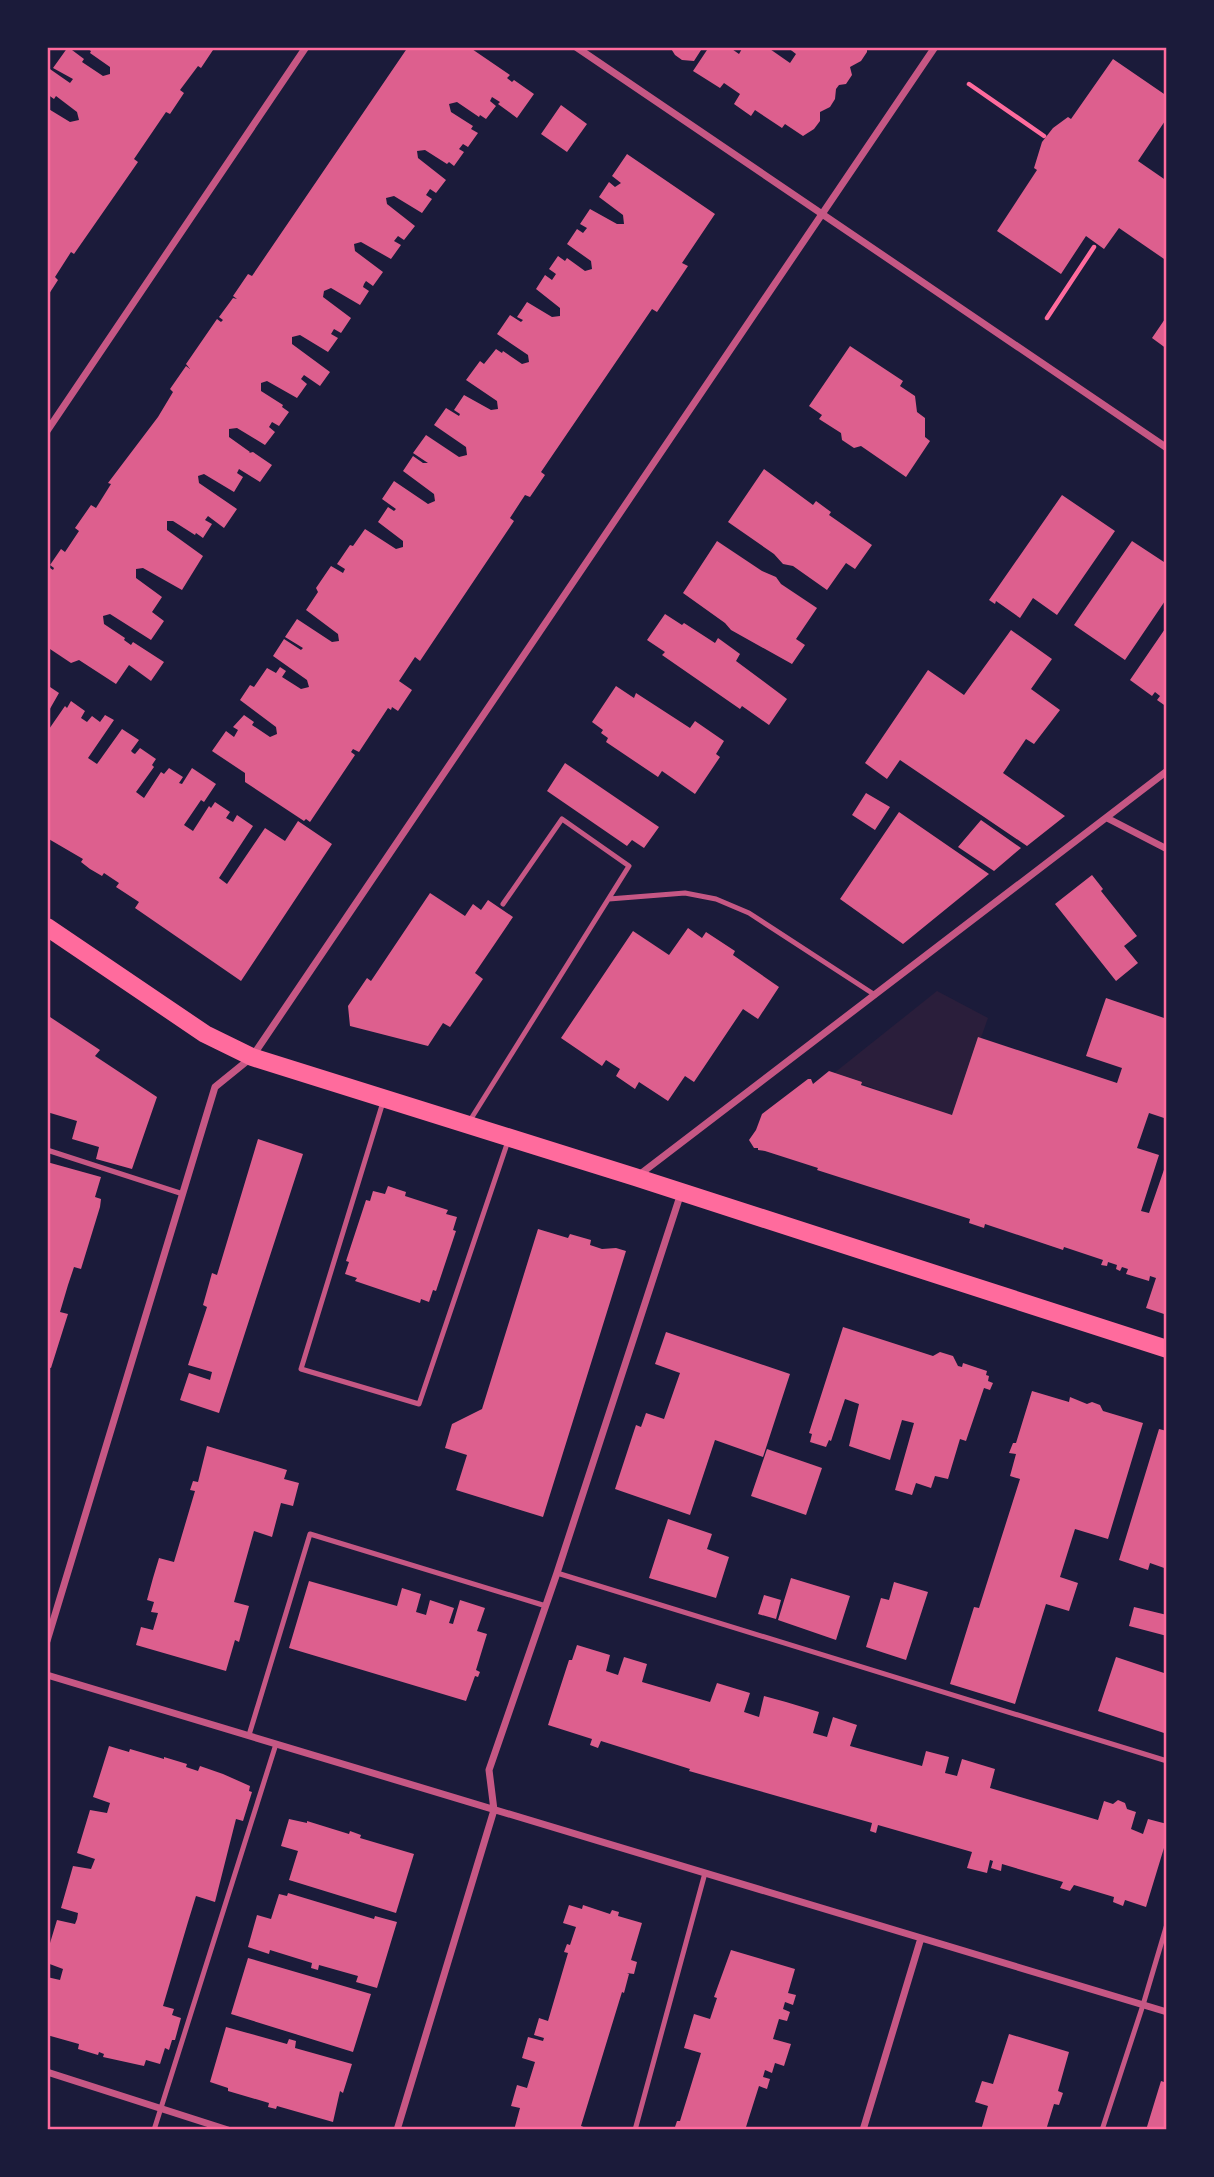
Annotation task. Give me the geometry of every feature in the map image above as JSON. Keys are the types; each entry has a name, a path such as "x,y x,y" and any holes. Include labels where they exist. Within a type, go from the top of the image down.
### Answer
{"main road":[{"path":"47,927 205,1034 252,1057 635,1177 1167,1349"}],"street":[{"path":"47,431 306,47"},
{"path":"576,47 1167,448"},
{"path":"47,1641 215,1087 252,1057 935,47"},
{"path":"635,1177 1167,771"},
{"path":"1107,818 1167,849"},
{"path":"397,2130 494,1810 489,1770 557,1573 681,1192"},
{"path":"47,1675 1167,2012"},
{"path":"863,2130 921,1938"},
{"path":"47,2072 228,2130"}],"lane":[{"path":"468,1125 629,866 562,819 503,904"},
{"path":"609,899 685,892 716,899 749,913 875,995"},
{"path":"384,1098 301,1369 419,1404 509,1138"},
{"path":"47,1150 183,1194"},
{"path":"249,1735 310,1534 546,1606"},
{"path":"557,1573 1167,1761"},
{"path":"154,2130 276,1744"},
{"path":"635,2130 705,1873"},
{"path":"1102,2130 1167,1924"}],"path":[{"path":"969,84 1044,136"},
{"path":"1048,318 1094,247"}],"shaded area":[{"path":"937,991 988,1018 953,1116 833,1074"}],"building":[{"path":"68,47 84,59 82,62 103,76 110,74 110,67 85,47 215,47 201,68 198,66 180,90 184,93 170,114 166,112 134,159 138,162 74,254 71,252 55,277 58,280 47,297 47,108 70,122 79,120 77,112 56,96 54,99 47,94 47,67 70,83 73,79 53,68"},
{"path":"408,47 469,47 510,75 507,78 512,82 514,80 534,94 517,118 492,97 490,101 496,106 486,119 457,102 449,104 451,112 473,126 471,129 478,133 468,147 463,144 459,149 464,152 454,166 425,150 417,151 418,158 446,180 436,193 430,189 426,195 432,199 422,213 394,196 386,198 387,204 415,226 404,240 398,236 394,241 401,245 391,259 361,242 354,244 355,251 383,272 373,286 366,281 363,287 369,291 360,305 331,288 324,291 323,297 351,318 341,333 334,329 331,334 338,338 328,352 300,335 292,337 292,344 330,372 320,386 304,375 301,379 307,384 297,398 267,381 261,383 261,391 289,412 279,426 272,422 269,427 275,432 265,445 237,428 229,429 229,437 249,453 253,452 272,465 260,482 239,469 237,473 243,477 234,492 204,474 198,476 199,483 237,509 224,528 208,516 205,520 212,524 203,538 173,521 167,521 167,530 203,556 182,590 143,568 136,569 136,578 162,597 152,612 164,621 151,640 110,614 103,616 104,624 125,638 124,640 131,645 133,642 164,662 151,681 129,665 116,684 79,660 71,663 47,647 47,571 54,568 50,565 61,549 65,552 79,531 75,528 91,505 96,508 111,484 108,483 158,417 173,392 170,389 186,366 190,369 186,364 217,319 221,322 223,320 219,317 233,298 237,299 233,296 248,274 252,276"},
{"path":"670,47 703,47 694,61 682,60"},
{"path":"709,47 729,47 739,54 743,47 767,47 790,63 796,54 787,47 867,47 867,52 861,61 850,67 852,75 846,84 839,85 836,89 835,99 830,107 820,112 820,121 814,129 803,136 785,124 782,128 755,110 751,116 734,104 740,94 724,83 720,88 693,71"},
{"path":"1113,59 1167,96 1167,118 1138,161 1167,181 1167,261 1119,228 1104,249 1086,236 1061,274 997,231 1037,170 1034,168 1042,142 1053,128 1068,117 1071,119"},
{"path":"561,105 587,124 567,152 541,134"},
{"path":"627,154 715,214 682,263 688,266 657,312 652,309 541,472 545,475 530,497 525,495 510,518 514,521 420,661 415,657 399,681 412,690 398,711 392,707 391,710 388,708 359,752 353,749 351,752 355,755 310,822 306,819 304,821 245,782 245,773 212,751 226,731 234,737 238,730 233,727 244,715 254,722 252,725 270,737 277,734 276,727 240,700 250,685 254,687 267,668 276,673 280,667 286,671 282,677 301,689 309,687 307,680 273,656 284,639 301,650 303,648 285,637 297,619 332,642 339,641 338,634 306,610 318,592 316,588 331,566 343,573 345,569 337,564 365,529 396,549 403,547 403,541 378,522 388,507 394,511 396,509 382,499 394,481 428,504 435,501 434,494 403,471 413,456 423,463 428,463 413,453 426,435 459,457 467,455 466,447 434,425 446,408 459,416 454,410 464,395 491,410 498,409 497,401 466,380 480,361 484,364 496,349 522,364 529,362 528,355 497,334 510,315 521,322 523,320 517,317 527,302 552,317 560,316 560,308 536,289 545,275 552,280 556,274 549,269 558,256 565,261 567,258 585,271 592,269 591,261 567,244 577,229 583,233 587,228 580,224 590,209 617,224 624,224 623,215 599,197 609,182 615,187 621,183 612,176"},
{"path":"1167,316 1167,349 1152,338"},
{"path":"850,346 903,381 900,386 915,396 917,412 925,418 925,437 930,441 906,477 861,446 854,448 842,440 841,433 819,419 822,415 809,406"},
{"path":"764,469 813,505 816,501 831,512 829,515 872,545 855,569 846,563 827,590 793,566 783,564 774,554 728,522"},
{"path":"1062,495 1115,531 1057,615 1033,598 1020,618 996,601 995,604 989,600"},
{"path":"717,541 762,571 776,577 781,584 817,608 796,639 805,645 792,664 731,630 683,593"},
{"path":"1132,541 1167,564 1167,598 1125,660 1074,625"},
{"path":"665,614 715,643 718,638 740,654 736,661 787,699 769,725 742,706 740,709 662,655 665,652 647,640"},
{"path":"1167,626 1167,707 1157,700 1160,696 1155,692 1152,696 1130,680"},
{"path":"1011,630 1052,659 1031,689 1060,710 1034,744 1026,739 1003,773 1065,816 1027,846 900,760 887,779 865,763 928,670 964,695"},
{"path":"47,685 59,693 47,714"},
{"path":"616,686 634,698 636,693 690,728 695,721 724,741 716,754 720,757 695,794 662,771 658,777 606,742 608,738 601,733 603,730 592,722"},
{"path":"71,701 85,711 81,718 87,722 92,716 100,722 105,715 114,720 88,758 97,764 122,729 139,740 131,751 133,753 140,748 156,759 152,765 154,767 136,792 144,798 161,772 164,774 169,768 183,777 179,783 182,784 192,768 216,784 184,825 193,831 209,806 211,808 215,802 230,812 226,818 233,822 237,815 253,826 219,878 227,884 265,828 285,841 298,821 332,844 241,981 135,908 139,902 116,887 119,883 104,873 102,876 90,869 81,862 83,859 47,838 47,732"},
{"path":"565,763 659,827 644,848 632,840 627,846 547,791"},
{"path":"866,793 890,807 875,830 852,815"},
{"path":"899,812 989,874 903,944 840,899"},
{"path":"981,820 1021,848 994,871 958,847"},
{"path":"1092,875 1103,889 1101,891 1137,936 1124,946 1138,963 1116,981 1055,904"},
{"path":"430,893 465,916 473,904 481,910 488,900 513,917 475,973 483,979 450,1027 443,1023 428,1046 350,1026 348,1006 367,978 371,981"},
{"path":"688,928 702,938 706,932 735,951 733,955 779,987 758,1019 743,1009 694,1082 685,1076 668,1101 639,1082 635,1089 616,1076 620,1069 606,1060 602,1066 561,1038 633,931 669,955"},
{"path":"1106,998 1167,1019 1167,1119 1149,1113 1137,1148 1159,1155 1141,1211 1149,1213 1167,1161 1167,1315 1146,1308 1156,1278 1150,1276 1149,1281 1126,1274 1128,1269 1122,1267 1120,1271 1116,1269 1117,1265 1108,1262 1107,1266 1101,1265 1103,1260 1064,1247 1063,1250 985,1224 984,1228 969,1223 970,1219 758,1150 749,1140 762,1114 808,1079 811,1079 813,1084 829,1071 862,1082 861,1085 952,1115 978,1037 1117,1083 1122,1068 1086,1056"},
{"path":"50,1017 100,1050 95,1056 157,1097 132,1169 96,1159 99,1147 72,1139 77,1121 47,1112 47,1021"},
{"path":"258,1139 303,1154 219,1413 180,1400 189,1373 210,1380 212,1372 188,1365 207,1307 203,1305 212,1273 217,1275"},
{"path":"47,1162 101,1177 95,1197 101,1199 100,1207 81,1269 74,1267 68,1285 60,1312 68,1314 51,1368 47,1367"},
{"path":"388,1186 406,1192 405,1196 448,1210 446,1214 457,1217 453,1230 456,1231 436,1291 433,1290 429,1302 421,1299 420,1303 355,1281 357,1278 345,1274 349,1262 346,1261 366,1200 370,1201 373,1191 385,1194"},
{"path":"538,1229 568,1238 570,1234 591,1240 590,1245 602,1249 616,1248 626,1251 543,1517 456,1490 467,1455 445,1448 452,1424 482,1409"},
{"path":"843,1327 933,1356 940,1352 953,1356 958,1366 962,1367 963,1363 987,1371 988,1381 993,1383 990,1390 984,1388 966,1441 960,1439 948,1479 935,1476 931,1488 916,1483 912,1495 895,1490 914,1423 902,1420 890,1460 849,1446 859,1404 845,1399 831,1441 829,1440 826,1447 810,1442 812,1434 809,1433"},
{"path":"666,1332 790,1374 763,1457 715,1440 690,1515 615,1489 636,1425 641,1427 646,1413 664,1419 680,1373 655,1364"},
{"path":"1032,1391 1069,1402 1070,1397 1087,1404 1092,1402 1100,1405 1103,1411 1143,1423 1108,1539 1075,1529 1060,1577 1078,1583 1069,1611 1046,1604 1015,1704 950,1684 974,1607 979,1608 1020,1479 1010,1476 1016,1454 1009,1453 1013,1443 1016,1443"},
{"path":"1159,1429 1167,1431 1167,1569 1150,1563 1148,1570 1119,1560"},
{"path":"207,1446 287,1470 284,1479 299,1483 293,1506 281,1503 272,1537 254,1531 234,1602 249,1606 239,1642 235,1640 226,1671 136,1645 141,1627 153,1630 158,1613 151,1612 154,1602 147,1600 153,1578 159,1558 174,1562 195,1491 190,1490 193,1481 198,1482"},
{"path":"767,1449 822,1468 806,1515 751,1496"},
{"path":"668,1519 712,1534 707,1549 729,1557 716,1598 649,1578"},
{"path":"791,1578 850,1596 836,1640 778,1620"},
{"path":"309,1581 397,1606 402,1588 421,1594 416,1612 426,1615 430,1600 454,1608 449,1623 453,1624 460,1600 485,1608 477,1631 487,1634 476,1670 480,1672 478,1677 475,1676 466,1701 289,1648"},
{"path":"894,1582 928,1592 906,1660 866,1647 881,1598 889,1600"},
{"path":"764,1595 781,1600 776,1619 758,1614"},
{"path":"1134,1607 1167,1615 1167,1636 1129,1626"},
{"path":"577,1645 610,1655 606,1671 618,1675 624,1657 647,1664 642,1682 710,1702 717,1683 750,1693 744,1712 759,1717 764,1696 819,1712 813,1733 827,1737 833,1717 857,1725 850,1746 922,1766 926,1751 949,1757 945,1773 957,1776 962,1759 995,1769 990,1788 1098,1820 1104,1801 1113,1804 1118,1800 1125,1803 1127,1809 1136,1812 1131,1829 1143,1834 1148,1819 1167,1824 1167,1838 1146,1907 1125,1900 1123,1906 1113,1902 1114,1897 1074,1885 1070,1891 1060,1888 1063,1882 1002,1864 1001,1871 991,1868 993,1861 990,1860 987,1873 967,1868 972,1852 878,1825 876,1833 870,1831 872,1823 689,1771 690,1769 601,1741 598,1748 590,1745 592,1739 548,1725 569,1660 572,1660"},
{"path":"1116,1657 1167,1674 1167,1734 1098,1711"},
{"path":"109,1746 164,1757 187,1764 186,1767 198,1771 200,1766 250,1786 249,1791 252,1792 243,1821 236,1819 215,1902 196,1896 163,2006 174,2009 172,2015 181,2018 175,2040 172,2040 169,2050 165,2048 160,2064 146,2060 144,2066 103,2057 104,2054 99,2052 98,2055 78,2049 79,2044 47,2035 47,1977 60,1980 63,1969 47,1963 47,1953 57,1920 75,1924 77,1919 78,1913 61,1908 73,1866 91,1869 95,1859 77,1853 90,1810 107,1813 110,1803 93,1797"},
{"path":"289,1819 307,1821 349,1834 350,1831 361,1835 360,1838 414,1854 396,1913 289,1880 298,1851 281,1846"},
{"path":"288,1893 374,1919 375,1916 397,1922 377,1988 356,1982 358,1976 319,1965 318,1970 311,1968 312,1963 270,1950 269,1954 248,1947 257,1915 271,1919 279,1894 287,1896"},
{"path":"569,1905 582,1909 583,1905 610,1914 612,1910 619,1912 618,1916 642,1923 631,1960 637,1962 634,1974 627,1973 629,1974 624,1993 622,1992 581,2126 591,2130 514,2130 520,2108 511,2106 517,2085 527,2088 535,2062 522,2058 528,2037 543,2041 544,2038 534,2035 539,2018 548,2021 568,1953 564,1952 567,1944 570,1945 576,1927 563,1923"},
{"path":"731,1950 795,1969 788,1993 796,1995 793,2005 785,2002 783,2009 790,2012 787,2021 779,2019 773,2039 791,2044 784,2066 775,2063 772,2073 765,2070 763,2077 770,2079 767,2089 759,2086 746,2127 754,2130 674,2130 677,2121 680,2121 701,2053 684,2048 694,2014 710,2019 717,1998 714,1997"},
{"path":"248,1958 371,1994 353,2052 231,2014"},
{"path":"226,2027 287,2044 289,2039 296,2041 295,2048 352,2064 343,2093 340,2091 333,2122 277,2106 276,2109 268,2107 269,2103 228,2091 228,2088 210,2082"},
{"path":"1009,2034 1069,2052 1058,2091 1063,2093 1059,2105 1054,2104 1046,2130 981,2130 988,2106 975,2102 982,2081 993,2084"},
{"path":"1161,2081 1167,2083 1167,2130 1146,2130"}]}
